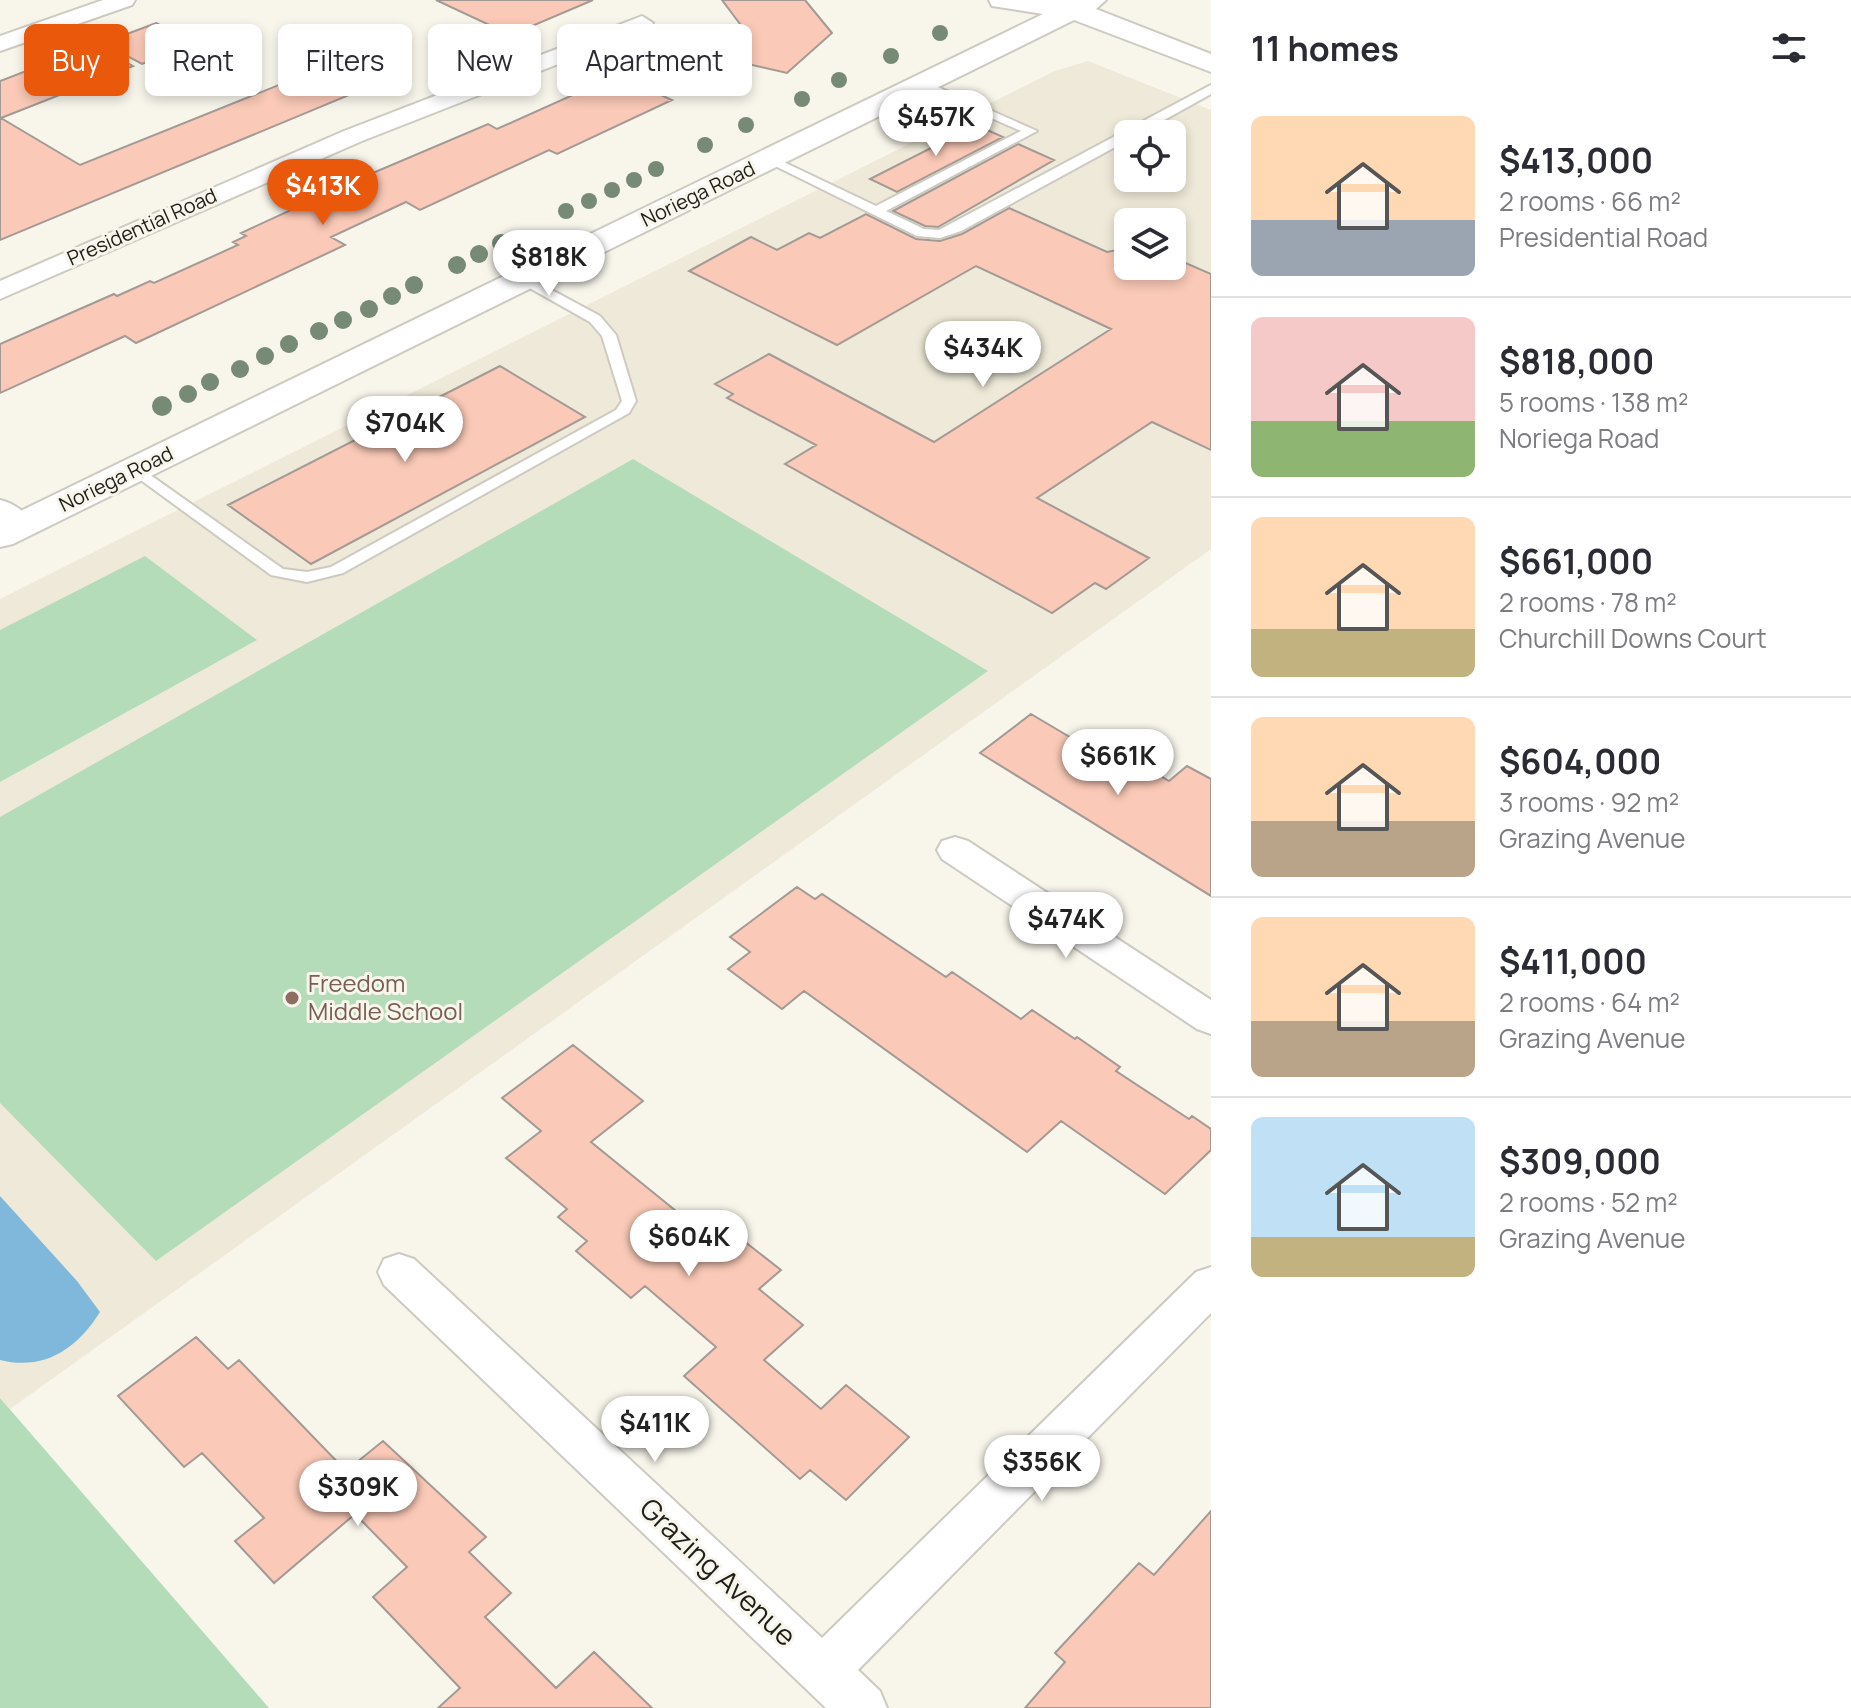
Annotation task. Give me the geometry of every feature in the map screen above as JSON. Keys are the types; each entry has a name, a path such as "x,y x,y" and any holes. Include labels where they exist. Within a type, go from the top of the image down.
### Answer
{"street":[{"path":"0,44 124,0"},
{"path":"1002,0 1076,3 1211,64"},
{"name":"Noriega Road","path":"7,524 134,470 769,160 1076,3"},
{"name":"Presidential Road","path":"0,291 339,142 642,23"},
{"path":"955,850 1211,1019"},
{"name":"Grazing Avenue","path":"399,1272 862,1708"},
{"path":"823,1671 1211,1285"}],"lane":[{"path":"876,211 1031,131 922,84"},
{"path":"1155,120 1211,89"},
{"path":"769,160 922,233 940,234 1114,142"},
{"path":"134,470 277,572 300,578 316,578 337,570 622,413 629,401 609,335 595,319 524,279"}],"shaded area":[{"name":"Freedom Middle School","path":"1088,61 1211,110 1211,549 10,1409 0,1398 0,599 1055,71"}],"green space":[{"path":"633,459 988,671 156,1261 0,1103 0,817"},
{"path":"145,556 257,640 0,782 0,630"},
{"path":"0,1398 269,1708 0,1708"}],"water":[{"path":"0,1196 77,1281 100,1312 81,1337 58,1354 45,1359 16,1363 0,1360"}],"building":[{"path":"436,0 593,0 537,24 487,24"},
{"path":"722,0 805,0 832,33 787,73 752,65 752,24 740,24"},
{"path":"145,27 145,63 129,57 129,33"},
{"path":"24,72 24,96 57,96 1,118 80,165 251,96 262,96 262,92 278,85 278,96 347,96 0,240 0,81"},
{"path":"570,96 663,96 672,100 557,154 549,150 420,210 406,202 331,237 345,245 136,343 125,336 0,393 0,344 114,294 117,296 150,281 154,283 238,245 233,242 246,236 241,233 354,181 488,124 497,129"},
{"path":"976,125 1003,137 897,192 870,179"},
{"path":"1018,144 1054,160 938,227 925,226 893,211"},
{"path":"1009,208 1107,252 1114,251 1114,280 1186,280 1186,263 1211,274 1211,450 1152,422 1037,498 1149,558 1106,589 1095,583 1052,613 785,464 816,445 727,398 733,394 715,384 769,354 934,442 1111,329 976,266 837,345 689,271 751,237 777,250 809,233 820,238 866,214 916,239 940,241 962,234"},
{"path":"500,366 585,417 311,564 228,505"},
{"path":"1031,714 1132,774 1142,765 1169,781 1187,766 1211,779 1211,896 980,753"},
{"path":"797,887 815,899 822,894 946,977 952,972 1021,1019 1032,1010 1075,1039 1077,1037 1120,1067 1116,1071 1189,1119 1192,1116 1211,1129 1211,1150 1165,1194 1061,1121 1027,1152 804,991 782,1009 728,969 750,952 730,937"},
{"path":"573,1045 643,1101 591,1142 729,1254 744,1241 781,1270 759,1289 803,1325 764,1360 821,1409 846,1385 909,1437 846,1500 810,1470 800,1479 684,1376 716,1347 645,1286 631,1298 576,1251 587,1241 558,1217 567,1209 506,1158 541,1131 502,1098"},
{"path":"196,1337 228,1369 239,1360 346,1471 383,1441 486,1537 469,1552 511,1593 485,1617 556,1688 594,1652 652,1708 438,1708 460,1688 373,1597 407,1567 355,1514 274,1583 235,1541 264,1518 202,1453 184,1467 118,1396"},
{"path":"1211,1511 1211,1708 1025,1708 1065,1662 1055,1653 1139,1563 1154,1575"}],"place":[{"name":"Freedom Middle School","path":"292,998"}]}
